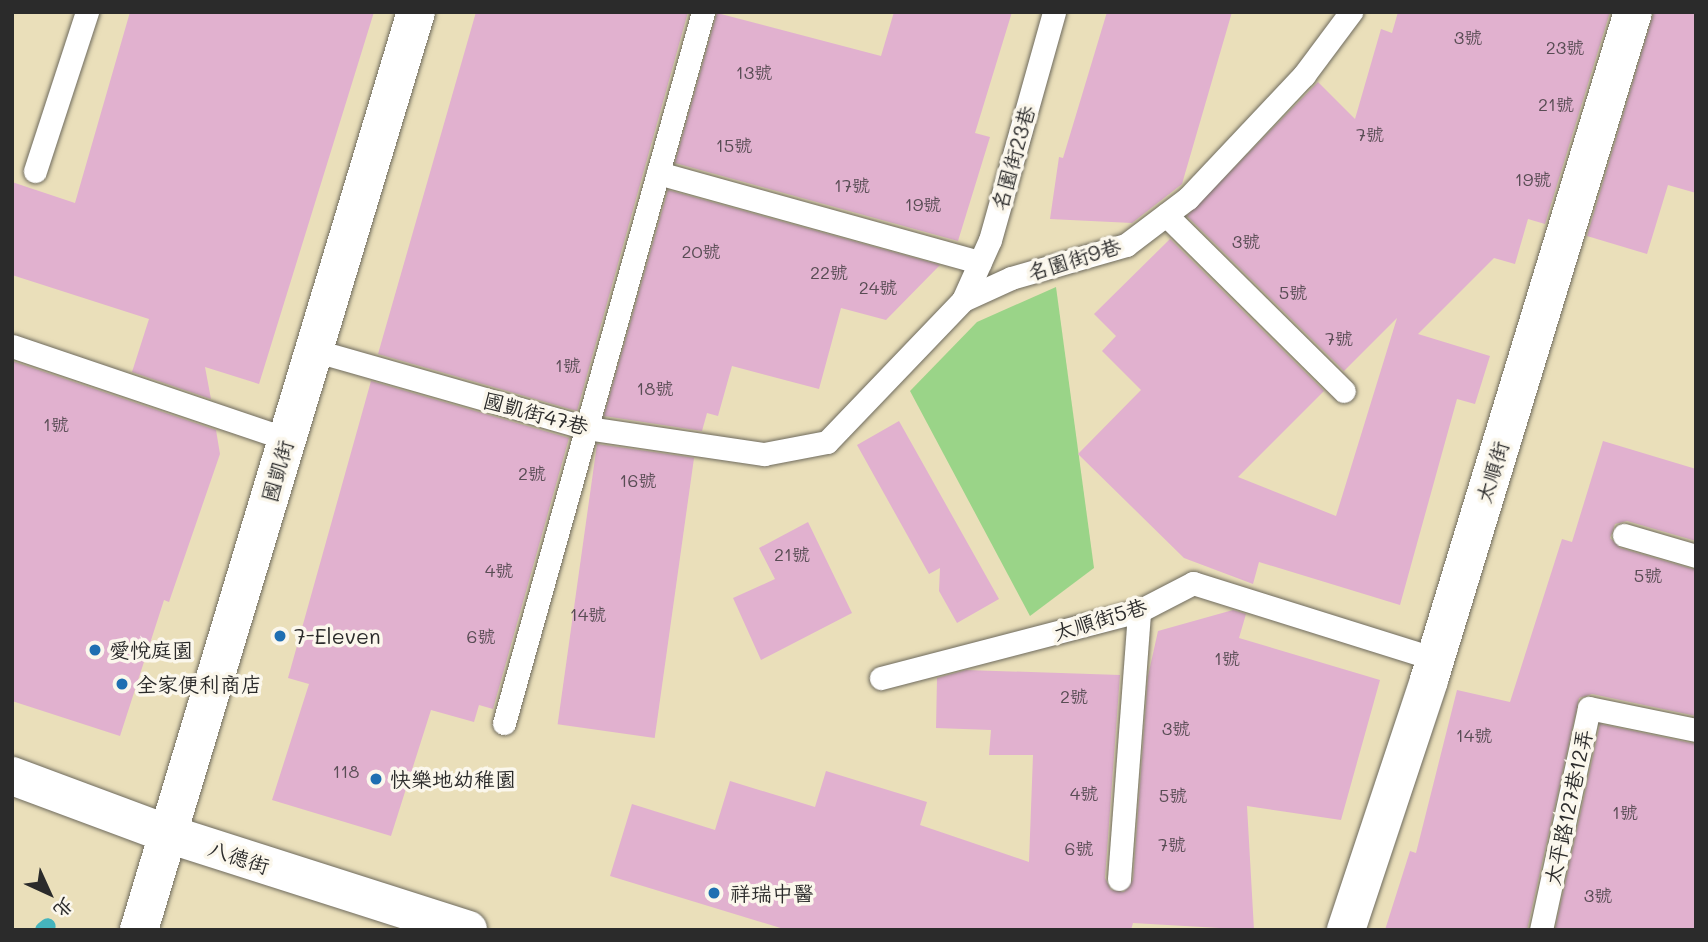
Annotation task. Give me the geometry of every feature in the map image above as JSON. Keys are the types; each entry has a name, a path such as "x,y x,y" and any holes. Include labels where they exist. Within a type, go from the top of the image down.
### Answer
{"street":[{"name":"國凱街","path":"139,930 416,12"},
{"name":"太順街","path":"1346,930 1435,659 1633,12"},
{"name":"八德街","path":"12,776 168,834 468,930"}],"lane":[{"path":"36,171 87,12"},
{"path":"504,723 703,12"},
{"name":"名園街23巷","path":"962,300 980,262 1054,12"},
{"name":"名園街9巷","path":"764,454 827,442 962,300 1011,278 1126,245 1166,215 1304,75 1351,12"},
{"path":"658,173 980,262"},
{"path":"1166,215 1344,391"},
{"path":"12,346 286,439"},
{"name":"國凱街47巷","path":"313,350 587,428 764,454"},
{"path":"1625,535 1696,555"},
{"name":"太順街5巷","path":"881,678 1139,611 1193,583 1435,659"},
{"path":"1119,879 1139,611"},
{"name":"太平路127巷12弄","path":"1541,930 1589,708 1696,730"}],"green space":[{"path":"1056,287 1094,568 1030,616 910,391 977,322"}],"building":[{"path":"130,12 374,12 259,384 205,367 211,399 132,372 149,319 12,275 12,182 75,203"},
{"path":"476,12 688,12 577,411 378,354"},
{"path":"894,12 1012,12 975,133 990,137 958,241 675,163 717,13 881,56"},
{"path":"1107,12 1232,12 1182,184 1132,223 1050,219 1059,157 1063,158"},
{"path":"1398,12 1610,12 1545,224 1528,219 1515,264 1494,258 1418,334 1490,356 1475,404 1457,399 1400,605 1259,562 1253,584 1184,558 1078,454 1141,390 1102,351 1116,336 1094,314 1170,239 1324,391 1238,477 1336,516 1397,318 1344,371 1187,216 1318,82 1355,119 1381,29 1392,33"},
{"path":"1654,12 1696,12 1696,193 1668,185 1647,254 1587,236"},
{"path":"668,190 940,265 886,320 841,308 819,389 732,366 718,416 707,413 702,431 604,416"},
{"path":"12,361 216,430 220,454 169,602 164,600 120,736 12,701"},
{"path":"371,381 569,438 493,709 479,705 474,722 431,710 391,836 272,800 309,684 288,678"},
{"path":"899,421 999,599 957,623 939,591 940,568 929,574 857,445"},
{"path":"1603,441 1696,469 1696,541 1627,521 1615,524 1610,538 1620,548 1696,570 1696,716 1592,694 1579,698 1527,930 1385,930 1410,851 1416,853 1457,690 1510,702 1562,539 1572,542"},
{"path":"597,444 694,458 655,738 558,724"},
{"path":"808,522 852,613 761,660 733,598 775,579 759,548"},
{"path":"1233,610 1246,614 1239,638 1380,680 1341,820 1247,806 1254,930 1133,923 1131,930 787,930 610,876 632,804 715,830 730,781 815,807 826,771 927,802 920,825 1029,862 1033,755 989,755 991,730 936,728 937,678 966,670 1120,675 1105,878 1111,890 1124,892 1133,880 1148,676 1158,631"},
{"path":"1600,724 1696,744 1696,930 1555,930"}],"waterway":[{"path":"43,930 48,926"}],"place":[{"name":"7-Eleven","path":"280,636"},
{"name":"愛悅庭園","path":"95,650"},
{"name":"全家便利商店","path":"122,684"},
{"name":"快樂地幼稚園","path":"376,779"},
{"name":"祥瑞中醫","path":"714,893"}]}
